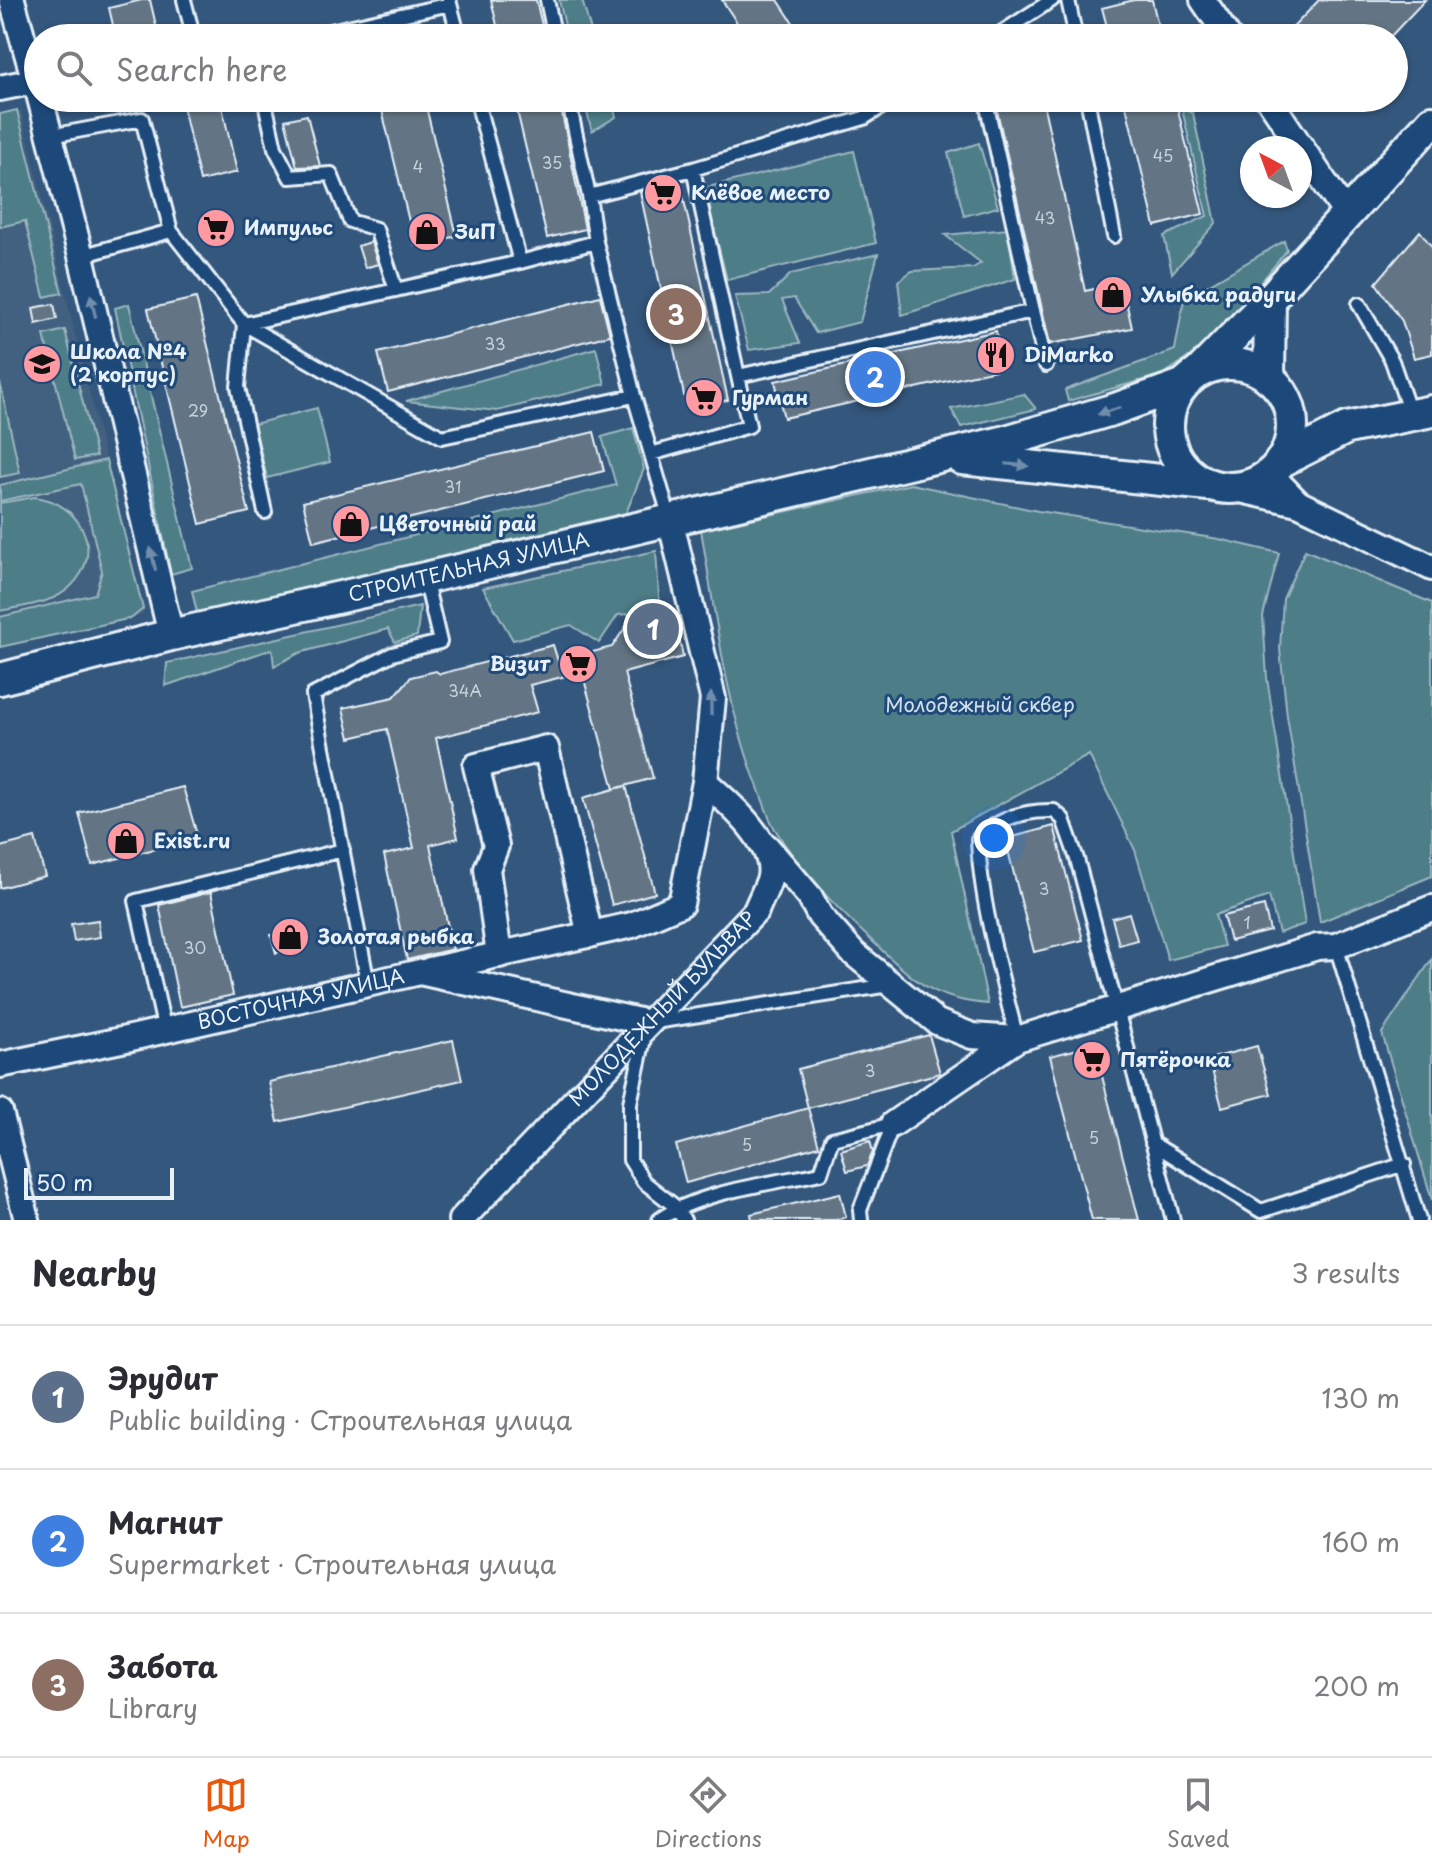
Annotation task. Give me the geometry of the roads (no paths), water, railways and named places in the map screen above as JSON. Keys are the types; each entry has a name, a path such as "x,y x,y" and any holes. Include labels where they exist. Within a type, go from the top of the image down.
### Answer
{"street":[{"path":"12,0 24,42"},
{"path":"1203,0 1219,24"},
{"path":"0,88 24,89"},
{"path":"44,112 171,635"},
{"path":"1277,112 1346,214"},
{"name":"СТРОИТЕЛЬНАЯ УЛИЦА","path":"0,679 171,635 940,457 1115,409 1191,378 1270,299 1432,121"},
{"path":"1269,378 1270,299"},
{"path":"1275,468 1292,435 1290,410 1281,390 1251,367 1232,364 1191,378 1171,405 1168,426 1170,442 1182,466 1199,480 1298,503 1432,568"},
{"path":"1290,410 1347,428"},
{"path":"1222,487 1250,485 1347,428 1421,413"},
{"name":"СТРОИТЕЛЬНАЯ УЛИЦА","path":"940,457 1222,487"},
{"path":"1275,468 1298,503"},
{"path":"420,972 632,925 681,904 705,782 713,698 670,519"},
{"path":"499,955 487,869 496,846 476,766 546,748 590,935"},
{"path":"705,782 735,809 852,952 937,1022 972,1036 1017,1039"},
{"name":"МОЛОДЁЖНЫЙ БУЛЬВАР","path":"468,1217 756,911 770,874 763,842"},
{"path":"893,1124 1017,1039 1317,947 1336,946 1432,908"},
{"name":"ВОСТОЧНАЯ УЛИЦА","path":"0,1065 165,1031 420,972 648,1023"},
{"path":"0,1112 27,1220"}],"lane":[{"path":"184,0 190,24"},
{"path":"547,0 552,24"},
{"path":"1015,24 1052,0"},
{"path":"1068,0 1073,24"},
{"path":"358,24 450,2 456,24"},
{"path":"267,112 275,148 290,177 331,174 350,221 376,229 396,290"},
{"path":"480,112 520,262"},
{"path":"571,112 596,242 634,396 670,519"},
{"path":"589,196 693,169 864,118 874,112"},
{"path":"988,112 1046,365"},
{"path":"1090,112 1114,236"},
{"path":"50,136 142,119 171,231 244,324 442,437 634,396"},
{"path":"651,454 749,426 693,169"},
{"path":"81,256 171,231"},
{"path":"244,324 596,242"},
{"path":"1359,304 1421,413"},
{"path":"738,376 1033,311"},
{"path":"244,324 238,387 265,512"},
{"path":"368,984 313,695 392,654 440,642 425,578"},
{"path":"1017,1039 995,947 978,839 988,829 1012,816 1054,811 1063,819 1077,859 1173,1220"},
{"path":"165,1031 136,901 343,850"},
{"path":"1336,946 1419,1220"},
{"path":"684,1220 676,1207 644,1182 630,1160 630,1103 648,1023 893,984"},
{"path":"659,1220 676,1207 821,1173 832,1139 893,1124"},
{"path":"861,1220 860,1210 893,1124"},
{"path":"1152,1143 1262,1216 1404,1164"}],"place":[{"name":"Клёвое место","path":"663,193"},
{"name":"Импульс","path":"216,228"},
{"name":"ЗиП","path":"427,232"},
{"name":"Улыбка радуги","path":"1113,295"},
{"name":"Забота","path":"676,314"},
{"name":"DiMarko","path":"996,355"},
{"name":"Школа №4 (2 корпус)","path":"42,364"},
{"name":"Магнит","path":"875,377"},
{"name":"Гурман","path":"704,398"},
{"name":"Цветочный рай","path":"351,524"},
{"name":"Эрудит","path":"653,629"},
{"name":"Визит","path":"578,664"},
{"name":"Exist.ru","path":"126,841"},
{"name":"Золотая рыбка","path":"290,937"},
{"name":"Пятёрочка","path":"1092,1060"}],"park label":[{"name":"Молодежный сквер","path":"980,705"}]}
